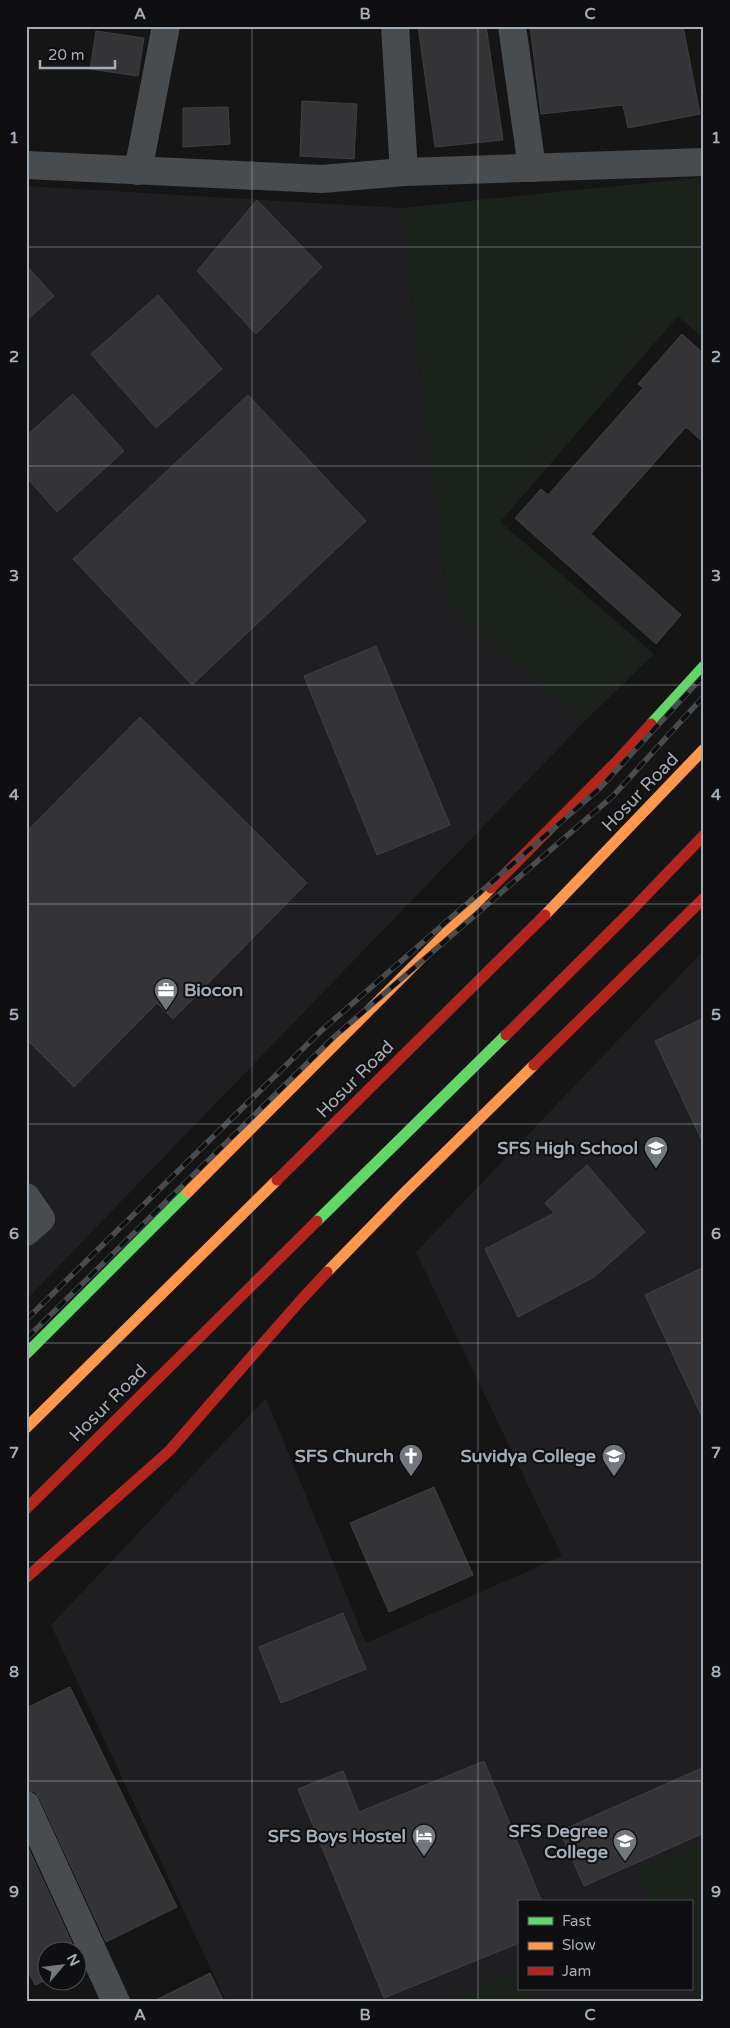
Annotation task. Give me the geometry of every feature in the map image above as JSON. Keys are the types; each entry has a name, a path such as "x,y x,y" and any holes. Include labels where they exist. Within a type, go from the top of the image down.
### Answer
{"main road":[{"path":"26,1354 612,767 704,666"},
{"name":"Hosur Road","path":"26,1428 538,923 672,785 704,749"},
{"name":"Hosur Road","path":"26,1509 630,912 704,835"},
{"path":"26,1578 169,1451 306,1294 403,1194 704,898"}],"street":[{"path":"138,171 166,26"},
{"path":"395,26 404,172"},
{"path":"512,26 532,168"},
{"path":"26,166 322,179 404,172 704,162"},
{"path":"26,1197 41,1219 26,1232"},
{"path":"26,1805 116,2002"}],"shaded area":[{"path":"704,177 704,339 678,316 500,522 654,654 584,722 448,603 401,208"},
{"name":"Biocon","path":"26,186 401,208 448,603 584,722 26,1300"},
{"name":"Suvidya College","path":"704,950 704,2002 226,2002 51,1625 266,1398 366,1643 562,1556 416,1252"},
{"path":"704,1841 704,2002 695,2002 689,1990 692,1990 692,1900 649,1900 637,1871"},
{"path":"518,1968 518,1990 528,1990 534,2002 443,2002"}],"building":[{"path":"418,26 486,26 503,140 435,147"},
{"path":"530,26 683,26 700,114 628,128 623,105 541,114"},
{"path":"96,31 144,38 138,76 90,69"},
{"path":"302,101 357,104 354,159 300,156"},
{"path":"228,107 230,144 183,147 183,108"},
{"path":"257,200 322,267 256,334 197,271"},
{"path":"26,265 54,296 26,321"},
{"path":"158,295 222,369 156,428 91,354"},
{"path":"682,334 704,354 704,443 686,427 591,534 681,615 656,644 515,518 541,489 548,495 643,388 638,384"},
{"path":"73,394 124,451 57,512 26,477 26,436"},
{"path":"248,395 366,521 192,685 73,559"},
{"path":"376,646 450,825 377,855 304,676"},
{"path":"140,717 307,883 173,1019 157,1003 74,1087 26,1039 26,832"},
{"path":"704,1018 704,1145 655,1041"},
{"path":"587,1165 645,1232 594,1277 518,1317 485,1249 554,1213 545,1203"},
{"path":"704,1267 704,1421 645,1295"},
{"path":"434,1487 473,1575 389,1612 350,1523"},
{"path":"343,1613 366,1669 281,1703 259,1647"},
{"path":"70,1687 177,1907 106,1942 40,1799 35,1792 26,1790 26,1708"},
{"name":"SFS Boys Hostel","path":"484,1761 541,1900 518,1900 518,1943 384,1998 298,1789 343,1771 359,1812"},
{"path":"704,1767 704,1833 584,1886 560,1831"},
{"path":"26,1843 70,1940 38,1940 38,1984 35,1985 26,1967"},
{"path":"210,1973 224,2002 152,2002"}],"railway":[{"path":"26,1320 322,1030 600,788 704,675"},
{"path":"26,1339 334,1037 613,796 704,696"}],"traffic: fast":[{"path":"651,724 704,666"},
{"path":"317,1221 506,1035"},
{"path":"26,1354 188,1192"}],"traffic: slow":[{"path":"545,915 704,749"},
{"path":"188,1192 491,888"},
{"path":"327,1272 534,1065"},
{"path":"26,1428 277,1180"}],"traffic: jam":[{"path":"491,888 618,760 651,724"},
{"path":"506,1035 630,912 704,835"},
{"path":"534,1065 704,898"},
{"path":"277,1180 545,915"},
{"path":"26,1509 317,1221"},
{"path":"26,1578 169,1451 327,1272"}],"place":[{"name":"Biocon","path":"166,1011"},
{"name":"SFS High School","path":"656,1169"},
{"name":"SFS Church","path":"411,1477"},
{"name":"Suvidya College","path":"614,1477"},
{"name":"SFS Boys Hostel","path":"424,1857"},
{"name":"SFS Degree College","path":"625,1862"}]}
